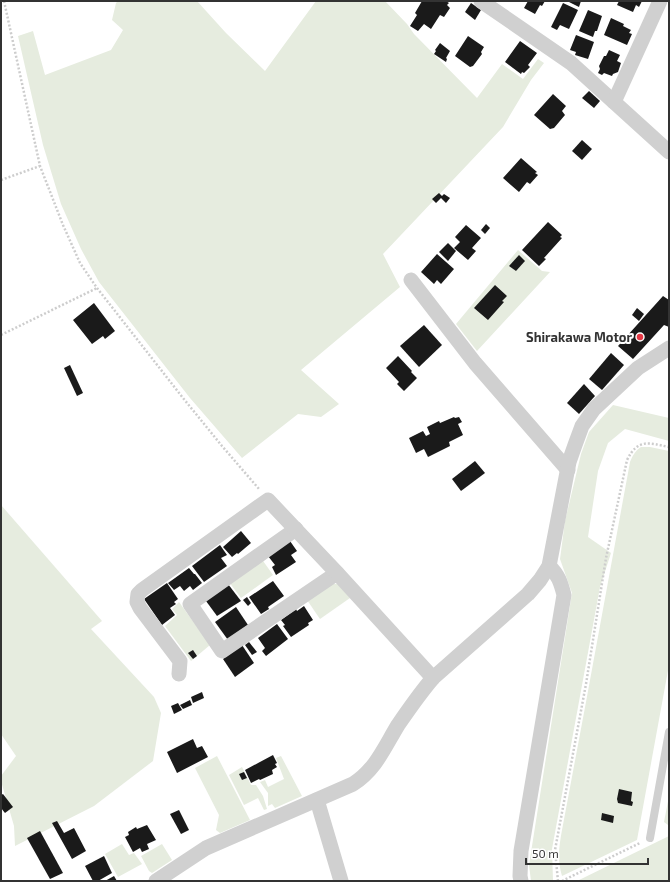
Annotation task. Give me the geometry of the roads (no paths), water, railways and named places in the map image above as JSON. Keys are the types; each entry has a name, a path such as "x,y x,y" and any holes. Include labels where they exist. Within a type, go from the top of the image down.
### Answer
{"street":[{"path":"481,1 571,63 669,152"},
{"path":"614,102 660,1"},
{"path":"412,280 475,362 568,470"},
{"path":"156,881 206,848 353,784 368,772 423,689 433,678 528,594 540,580 549,566 568,470 575,444 582,426 594,409 638,368 669,348"},
{"path":"179,674 180,661 140,608 137,602 138,594 268,500 433,678"},
{"path":"296,529 190,604 222,651 337,573"},
{"path":"521,881 520,851 564,595 558,577 549,566"},
{"path":"317,800 341,881"}],"lane":[{"path":"650,838 669,732"}],"place":[{"name":"Shirakawa Motor","path":"640,337"}]}
